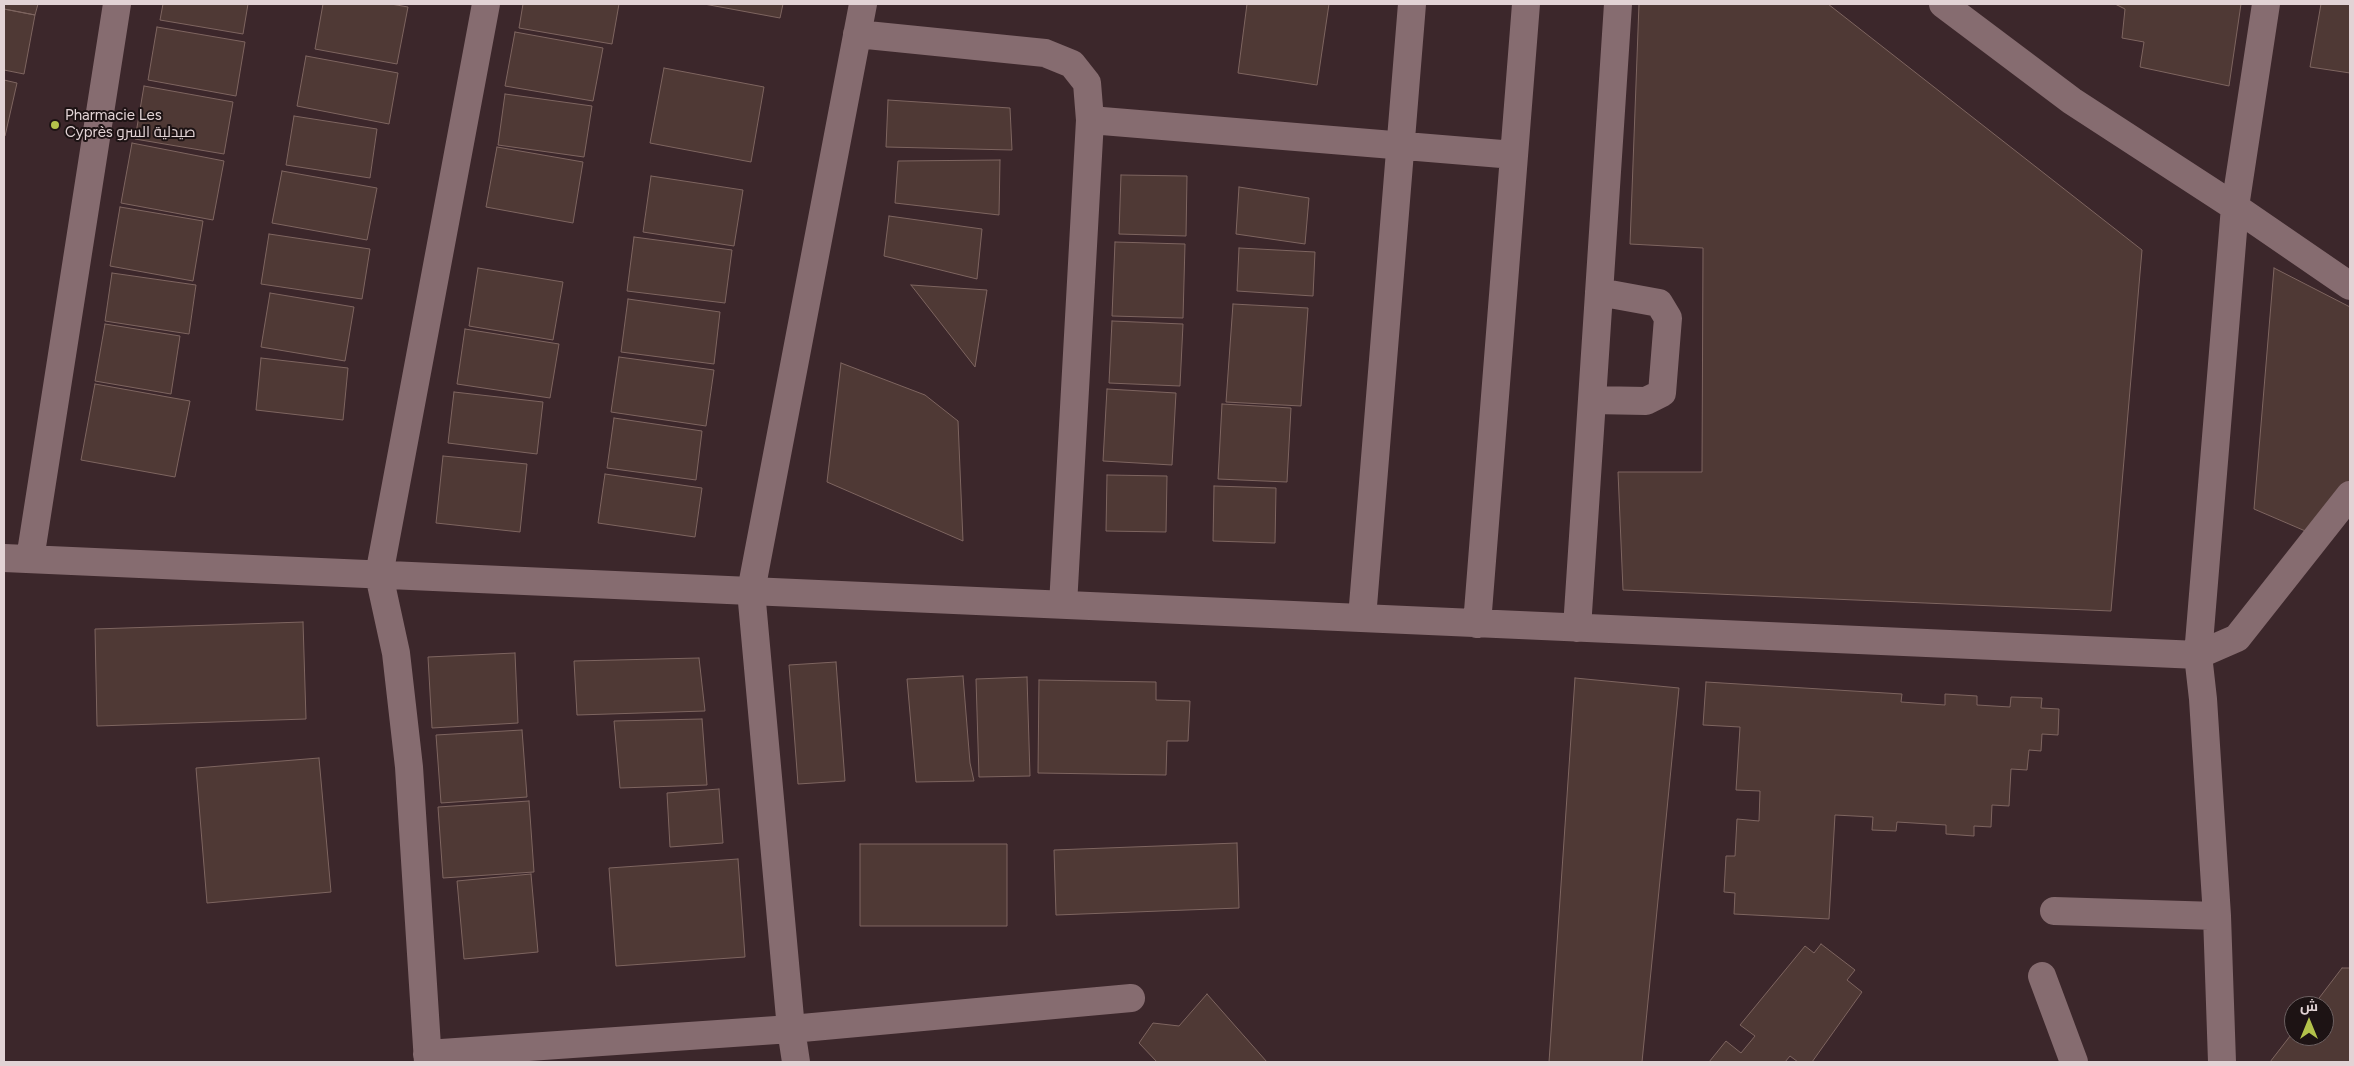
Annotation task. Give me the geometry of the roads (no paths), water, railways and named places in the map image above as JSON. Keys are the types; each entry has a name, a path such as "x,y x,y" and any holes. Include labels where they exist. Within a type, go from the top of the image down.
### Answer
{"street":[{"path":"117,4 17,558 2198,655 2237,638 2350,495"},
{"path":"486,4 379,574 396,653 409,767 427,1058 791,1029 1132,998"},
{"path":"796,1062 791,1029 751,591 863,4"},
{"path":"1362,618 1412,4"},
{"path":"1477,624 1526,4"},
{"path":"1577,628 1618,4"},
{"path":"1943,4 2072,101 2235,207 2350,286"},
{"path":"2222,1062 2217,916 2204,699 2198,655 2235,207 2266,4"},
{"path":"857,34 1045,53 1072,64 1087,83 1090,120 1063,605"},
{"path":"1090,120 1514,155"},
{"path":"1592,400 1646,401 1662,393 1668,318 1658,303 1599,292"},
{"path":"2054,911 2217,916"},
{"path":"2042,976 2074,1062"}],"place":[{"name":"Pharmacie Les Cyprès صيدلية السرو","path":"55,125"}]}
